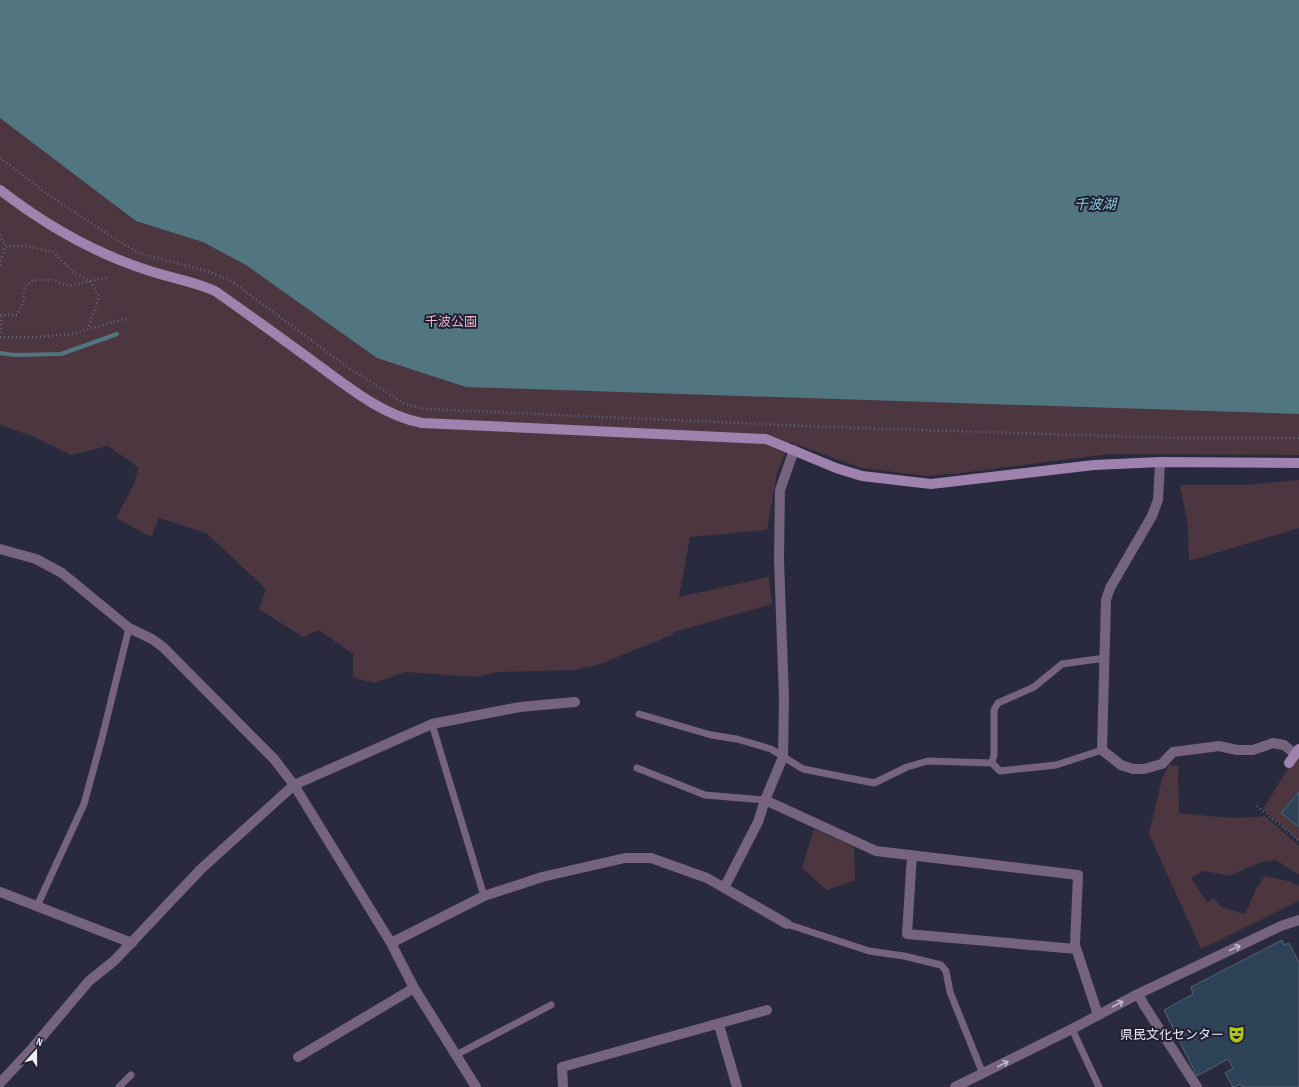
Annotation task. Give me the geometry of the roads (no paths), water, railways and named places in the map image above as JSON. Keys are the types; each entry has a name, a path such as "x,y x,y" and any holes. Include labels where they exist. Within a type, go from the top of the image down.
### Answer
{"street":[{"path":"0,190 20,206 60,231 96,250 147,270 199,284 215,291 348,386 390,414 407,420 422,423 766,439 836,468 862,476 930,484 1094,465 1160,462 1299,463"},
{"path":"724,888 758,822 765,800 783,757 784,698 779,560 780,490 794,450"},
{"path":"1160,462 1158,500 1152,516 1110,588 1106,600 1102,750 1121,764 1133,769 1144,769 1162,764 1173,752 1219,746 1237,750 1253,750 1273,743 1284,745 1297,752 1289,764"},
{"path":"0,548 36,559 62,573 129,628 152,639 163,647 274,759 294,785 391,943 414,988 476,1087"},
{"path":"0,1083 29,1052 89,981 114,961 132,943 201,869 294,785 432,724 520,707 575,702"},
{"path":"765,800 876,851 1078,875 1076,949 1098,1015"},
{"path":"912,855 907,934 1076,949"},
{"path":"391,943 484,896 542,878 625,858 651,858 707,878 787,924"},
{"path":"0,892 132,943"},
{"path":"955,1087 1072,1029 1138,994 1282,926 1299,920"},
{"path":"298,1057 414,988"},
{"path":"1138,994 1197,1087"},
{"path":"563,1087 562,1067 766,1010"},
{"path":"719,1024 737,1087"}],"lane":[{"path":"37,906 84,804 129,628"},
{"path":"992,763 994,755 994,710 998,703 1034,687 1062,664 1105,658"},
{"path":"639,714 711,735 744,741 771,749 802,769 874,783 907,767 928,761 992,763 1000,771 1056,765 1102,750"},
{"path":"432,724 484,896"},
{"path":"637,768 705,795 765,800"},
{"path":"787,924 869,950 904,956 941,965 946,971 950,992 983,1074"},
{"path":"456,1056 551,1005"},
{"path":"1072,1029 1099,1087"},
{"path":"120,1087 131,1075"}],"water":[{"name":"千波湖","path":"0,0 1299,0 1299,414 466,387 377,358 246,265 203,242 136,221 0,118"}],"waterway":[{"path":"0,353 14,355 61,354 117,334"}],"place":[{"name":"県民文化センター","path":"1237,1035"}],"park label":[{"name":"千波公園","path":"451,322"}]}
